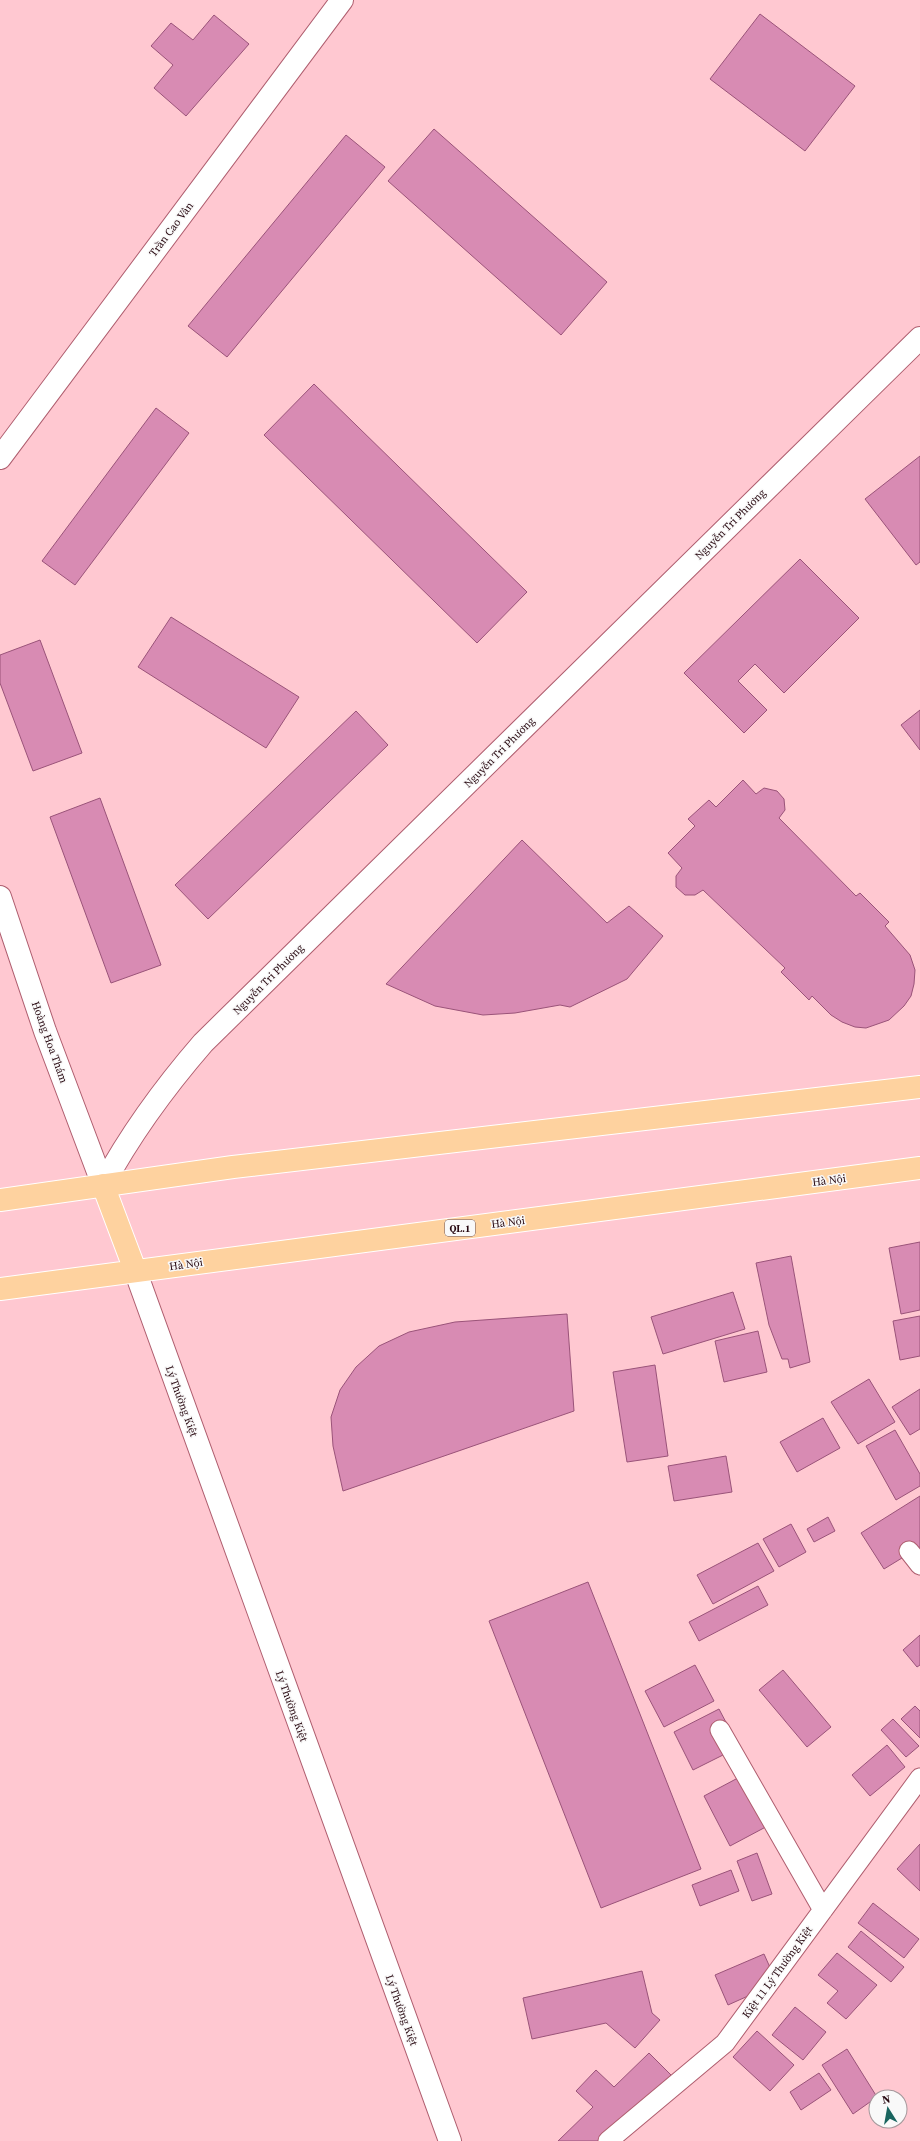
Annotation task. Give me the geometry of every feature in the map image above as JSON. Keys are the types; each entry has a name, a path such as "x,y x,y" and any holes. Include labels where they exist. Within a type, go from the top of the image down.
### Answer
{"main road":[{"path":"0,1200 233,1167 920,1086"},
{"name":"Hà Nội","path":"0,1289 135,1270 920,1168"},
{"path":"103,1185 135,1270"}],"street":[{"name":"Trần Cao Vân","path":"0,458 342,0"},
{"name":"Nguyễn Tri Phương","path":"103,1185 123,1148 146,1112 203,1043 920,338"},
{"name":"Hoàng Hoa Thám","path":"0,897 45,1031 103,1185"},
{"name":"Lý Thường Kiệt","path":"135,1270 450,2141"}],"lane":[{"path":"720,1730 823,1910"},
{"name":"Kiệt 11 Lý Thường Kiệt","path":"608,2141 725,2043 920,1778"}],"building":[{"path":"760,14 855,86 805,151 710,79"},
{"path":"214,15 249,44 186,116 154,88 173,65 151,46 171,23 193,40"},
{"path":"434,129 607,282 561,335 388,181"},
{"path":"346,135 385,167 227,357 188,326"},
{"path":"314,384 527,592 477,643 264,435"},
{"path":"156,408 189,433 75,585 42,561"},
{"path":"920,456 920,562 916,565 865,499"},
{"path":"800,559 859,618 784,693 755,664 738,681 767,710 744,733 684,673"},
{"path":"171,617 299,697 266,748 138,667"},
{"path":"40,640 82,753 33,771 0,683 0,655"},
{"path":"920,710 920,750 901,725"},
{"path":"356,711 388,745 208,919 175,885"},
{"path":"743,780 756,794 764,788 777,791 784,799 785,810 779,818 856,896 860,893 889,922 885,926 910,955 915,970 911,996 904,1006 889,1020 866,1028 855,1027 842,1022 831,1015 812,996 809,1000 781,972 785,968 703,890 695,895 685,895 676,887 676,876 682,868 668,853 695,826 688,819 709,800 716,807"},
{"path":"100,798 161,965 111,983 50,817"},
{"path":"522,840 607,923 629,906 663,936 627,979 570,1007 560,1005 515,1013 483,1015 435,1006 386,984"},
{"path":"920,1242 920,1310 901,1314 889,1248"},
{"path":"791,1256 810,1362 790,1368 788,1359 782,1359 769,1325 756,1263"},
{"path":"733,1292 745,1329 663,1354 651,1317"},
{"path":"567,1314 574,1411 343,1491 333,1446 331,1417 340,1390 356,1367 379,1346 409,1332 455,1322"},
{"path":"920,1316 920,1356 900,1360 893,1321"},
{"path":"758,1331 767,1372 724,1382 715,1341"},
{"path":"655,1365 668,1456 627,1462 613,1372"},
{"path":"869,1379 895,1422 858,1444 831,1402"},
{"path":"920,1389 920,1429 910,1435 892,1407"},
{"path":"823,1418 840,1448 797,1472 780,1442"},
{"path":"895,1430 920,1474 920,1486 896,1500 866,1446"},
{"path":"726,1456 732,1492 674,1501 668,1466"},
{"path":"920,1496 920,1547 884,1569 861,1533"},
{"path":"828,1517 835,1531 814,1542 807,1529"},
{"path":"791,1524 806,1552 779,1567 763,1539"},
{"path":"758,1543 774,1571 713,1604 697,1575"},
{"path":"588,1582 701,1869 601,1908 489,1621"},
{"path":"758,1586 768,1605 699,1641 689,1622"},
{"path":"920,1635 920,1665 917,1667 903,1650"},
{"path":"695,1665 714,1701 664,1727 645,1691"},
{"path":"783,1670 831,1727 807,1747 759,1690"},
{"path":"915,1706 920,1711 920,1738 901,1719"},
{"path":"719,1709 739,1747 693,1770 674,1732"},
{"path":"893,1719 919,1746 906,1757 881,1730"},
{"path":"887,1745 905,1767 870,1796 852,1775"},
{"path":"751,1771 777,1821 730,1846 704,1796"},
{"path":"920,1844 920,1891 897,1869"},
{"path":"757,1853 772,1894 752,1901 737,1861"},
{"path":"731,1870 739,1891 700,1906 692,1885"},
{"path":"873,1903 919,1939 904,1958 858,1923"},
{"path":"861,1931 904,1967 891,1982 848,1947"},
{"path":"837,1953 877,1985 846,2019 827,2003 838,1991 818,1975"},
{"path":"764,1954 777,1983 728,2005 715,1975"},
{"path":"642,1971 652,2013 660,2020 635,2048 606,2023 532,2039 523,1998"},
{"path":"795,2007 826,2032 803,2060 772,2035"},
{"path":"757,2031 794,2065 770,2091 733,2057"},
{"path":"847,2049 872,2089 868,2089 868,2103 853,2114 822,2065"},
{"path":"649,2053 671,2075 603,2141 558,2141 593,2107 576,2091 596,2070 614,2087"},
{"path":"819,2073 831,2090 801,2110 790,2092"}]}
